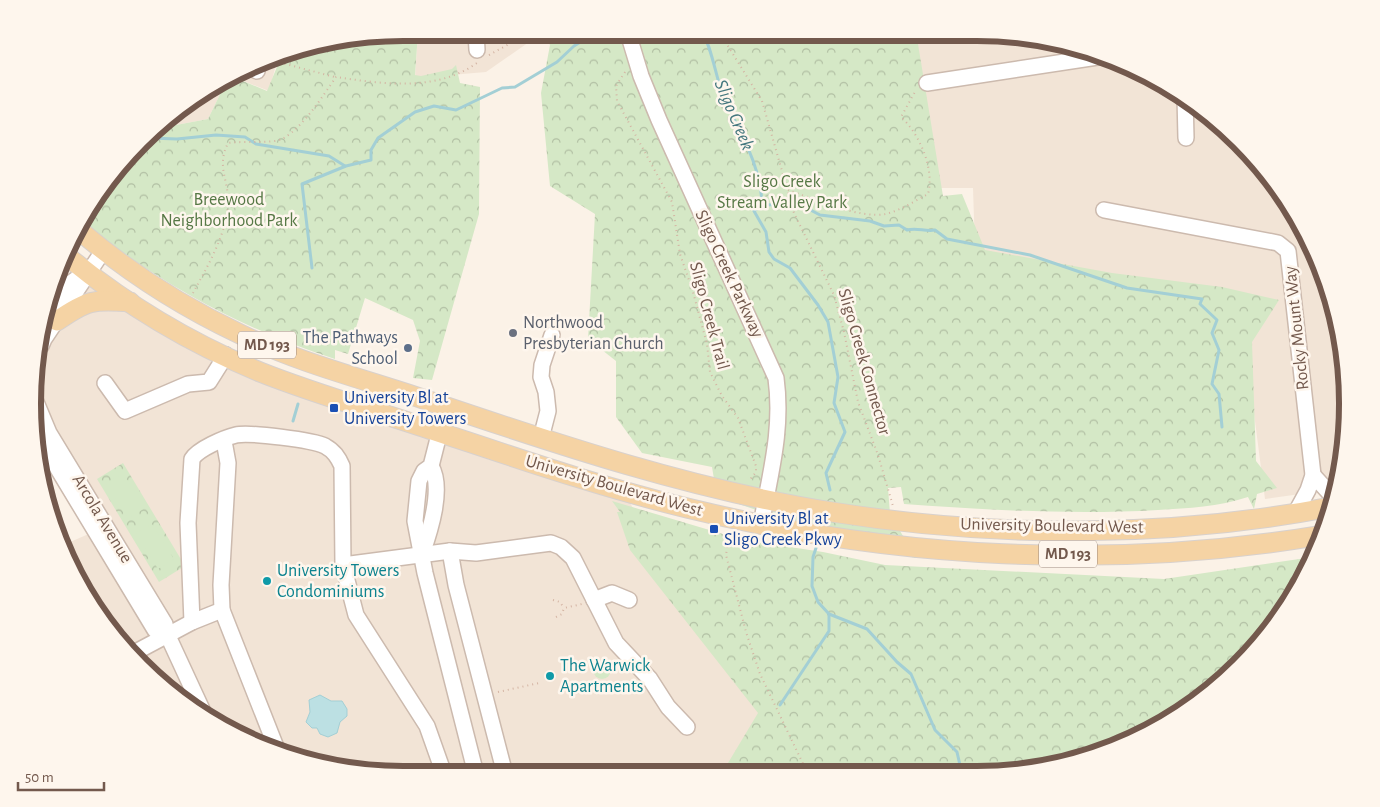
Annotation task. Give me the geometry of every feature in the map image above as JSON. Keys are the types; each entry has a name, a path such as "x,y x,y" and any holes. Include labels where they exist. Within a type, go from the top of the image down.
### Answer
{"main road":[{"name":"University Boulevard West","path":"83,235 103,251 183,304 242,335 322,367 541,438 655,472 766,499 829,512 900,522 1062,530 1194,525 1323,508"},
{"name":"University Boulevard West","path":"71,260 174,330 260,372 623,491 761,525 814,535 930,550 1036,554 1123,554 1203,550 1313,536"},
{"path":"52,316 89,302 102,300 132,302"}],"street":[{"path":"477,41 478,50"},
{"name":"Sligo Creek Parkway","path":"630,41 641,76 659,120 776,378 780,406 777,439 761,525"},
{"path":"927,83 1087,59"},
{"path":"1185,107 1186,138"},
{"name":"Rocky Mount Way","path":"1104,210 1278,243 1288,251 1313,475 1308,490 1296,512"},
{"path":"53,315 80,287 87,272 103,251"},
{"path":"541,438 548,410 546,392 541,377 542,364 552,335"},
{"path":"105,383 124,411 188,384 209,382 226,355"},
{"path":"446,406 431,466 424,471 419,481 415,513 432,604 474,766"},
{"name":"Arcola Avenue","path":"41,415 49,433 161,616 168,636 200,704"},
{"path":"192,622 188,523 192,459 196,452 236,435 281,437 323,445 336,454 342,466 343,565 356,615 427,726 441,766"},
{"path":"224,441 228,464 221,585 222,610 274,742"},
{"name":"Arcola Avenue","path":"44,446 90,526 155,630 168,636"},
{"path":"1313,475 1328,491"},
{"path":"343,565 450,551 476,553 551,543 562,547 573,558 616,643 650,679 668,708 687,727"},
{"path":"450,551 458,594 503,766"},
{"path":"594,600 612,593 629,600"},
{"path":"139,651 192,622 222,610"}],"path":[{"path":"280,63 336,77 388,83 432,83 460,74 514,41"},
{"name":"Sligo Creek Connector","path":"725,41 762,101 794,213 834,295 844,332 858,402 886,482 893,509"},
{"name":"Sligo Creek Trail","path":"629,69 623,74 616,86 617,101 672,202 680,254 693,292 708,350 710,372 722,396 738,418 756,466 754,476 745,483"},
{"path":"192,296 223,225 228,203 222,155 228,143 250,140 277,141 304,122 336,77"},
{"path":"788,190 852,212 885,214 908,205 928,194 931,182 930,172 912,127 901,117 920,84 927,83"},
{"path":"737,531 728,542 726,555 746,632 766,688 804,766"},
{"path":"553,600 560,602 564,608"},
{"path":"564,608 578,605"},
{"path":"556,617 562,614 564,608"},
{"path":"498,692 539,683"}],"shaded area":[{"path":"417,41 531,41 486,72 415,78"},
{"path":"862,41 976,41 1024,44 1047,48 1093,60 1115,69 1158,90 1197,116 1233,147 1278,202 1301,243 1320,287 1336,356 1339,404 1336,451 1328,490 1265,499 1242,320 975,249 973,188 929,188"},
{"path":"276,64 269,91 241,80"},
{"path":"222,90 208,119 171,126 202,102"},
{"path":"87,272 260,372 623,491 696,616 768,714 735,766 404,766 356,763 287,747 222,717 183,691 147,660 102,605 79,564 69,542 107,526 41,411 42,380 48,335"}],"green space":[{"name":"Breewood Neighborhood Park","path":"404,41 417,41 415,75 421,76 452,69 456,65 460,83 480,87 479,214 432,380 413,378 420,341 413,320 365,298 348,354 335,350 335,359 268,334 203,303 142,266 88,226 116,183 147,147 171,126 208,119 222,90 241,80 267,91 278,64 287,60 356,44"},
{"name":"Sligo Creek Stream Valley Park","path":"548,41 918,41 943,196 962,194 985,250 1112,273 1222,287 1279,300 1252,342 1256,461 1277,488 1257,494 1254,509 1248,497 1226,503 1192,508 1063,512 904,504 901,487 888,488 890,514 916,558 868,548 724,499 714,479 712,467 642,453 616,417 616,361 588,339 595,214 550,186 541,93 550,45"},
{"path":"123,463 185,566 159,582 97,479"},
{"path":"123,473 145,508 128,518 106,484"},
{"path":"612,501 743,540 823,552 885,565 1164,579 1304,558 1278,605 1233,660 1178,705 1137,728 1093,747 1047,759 1000,765 726,766 758,713 630,550 617,512 620,512"},
{"path":"152,524 174,559 158,569 136,533"},
{"path":"598,661 606,661 611,666 609,677 598,679 593,674 593,666"}],"water":[{"path":"320,695 331,701 342,701 347,709 347,716 340,722 337,733 328,737 320,734 317,728 312,728 306,722 310,712 309,700"}],"waterway":[{"path":"312,268 302,184 346,166 371,160 371,150 378,138 415,112 434,106 456,110 502,88 515,87 557,62 582,41"},
{"name":"Sligo Creek","path":"706,41 724,98 743,137 758,176 762,205 754,211 766,232 769,252 774,259 790,268 818,305 828,322 838,377 834,403 845,432 826,473 830,490"},
{"path":"157,138 177,139 216,135 245,137 256,144 329,156 345,166"},
{"path":"762,205 799,204 820,215 870,221 884,226 899,225 907,230 935,230 947,239 1030,255 1127,288 1202,299 1200,304 1217,320 1212,333 1219,350 1212,384 1219,394 1222,427"},
{"path":"293,421 298,404"},
{"name":"Sligo Creek","path":"816,548 813,557 812,586 818,602 829,614 867,629 897,662 911,674 935,730 957,752 960,766"},
{"path":"780,705 829,631 829,614"}],"place":[{"name":"Northwood Presbyterian Church","path":"513,333"},
{"name":"The Pathways School","path":"408,348"},
{"name":"University Bl at University Towers","path":"334,408"},
{"name":"University Bl at Sligo Creek Pkwy","path":"714,529"},
{"name":"University Towers Condominiums","path":"267,581"},
{"name":"The Warwick Apartments","path":"550,676"}]}
